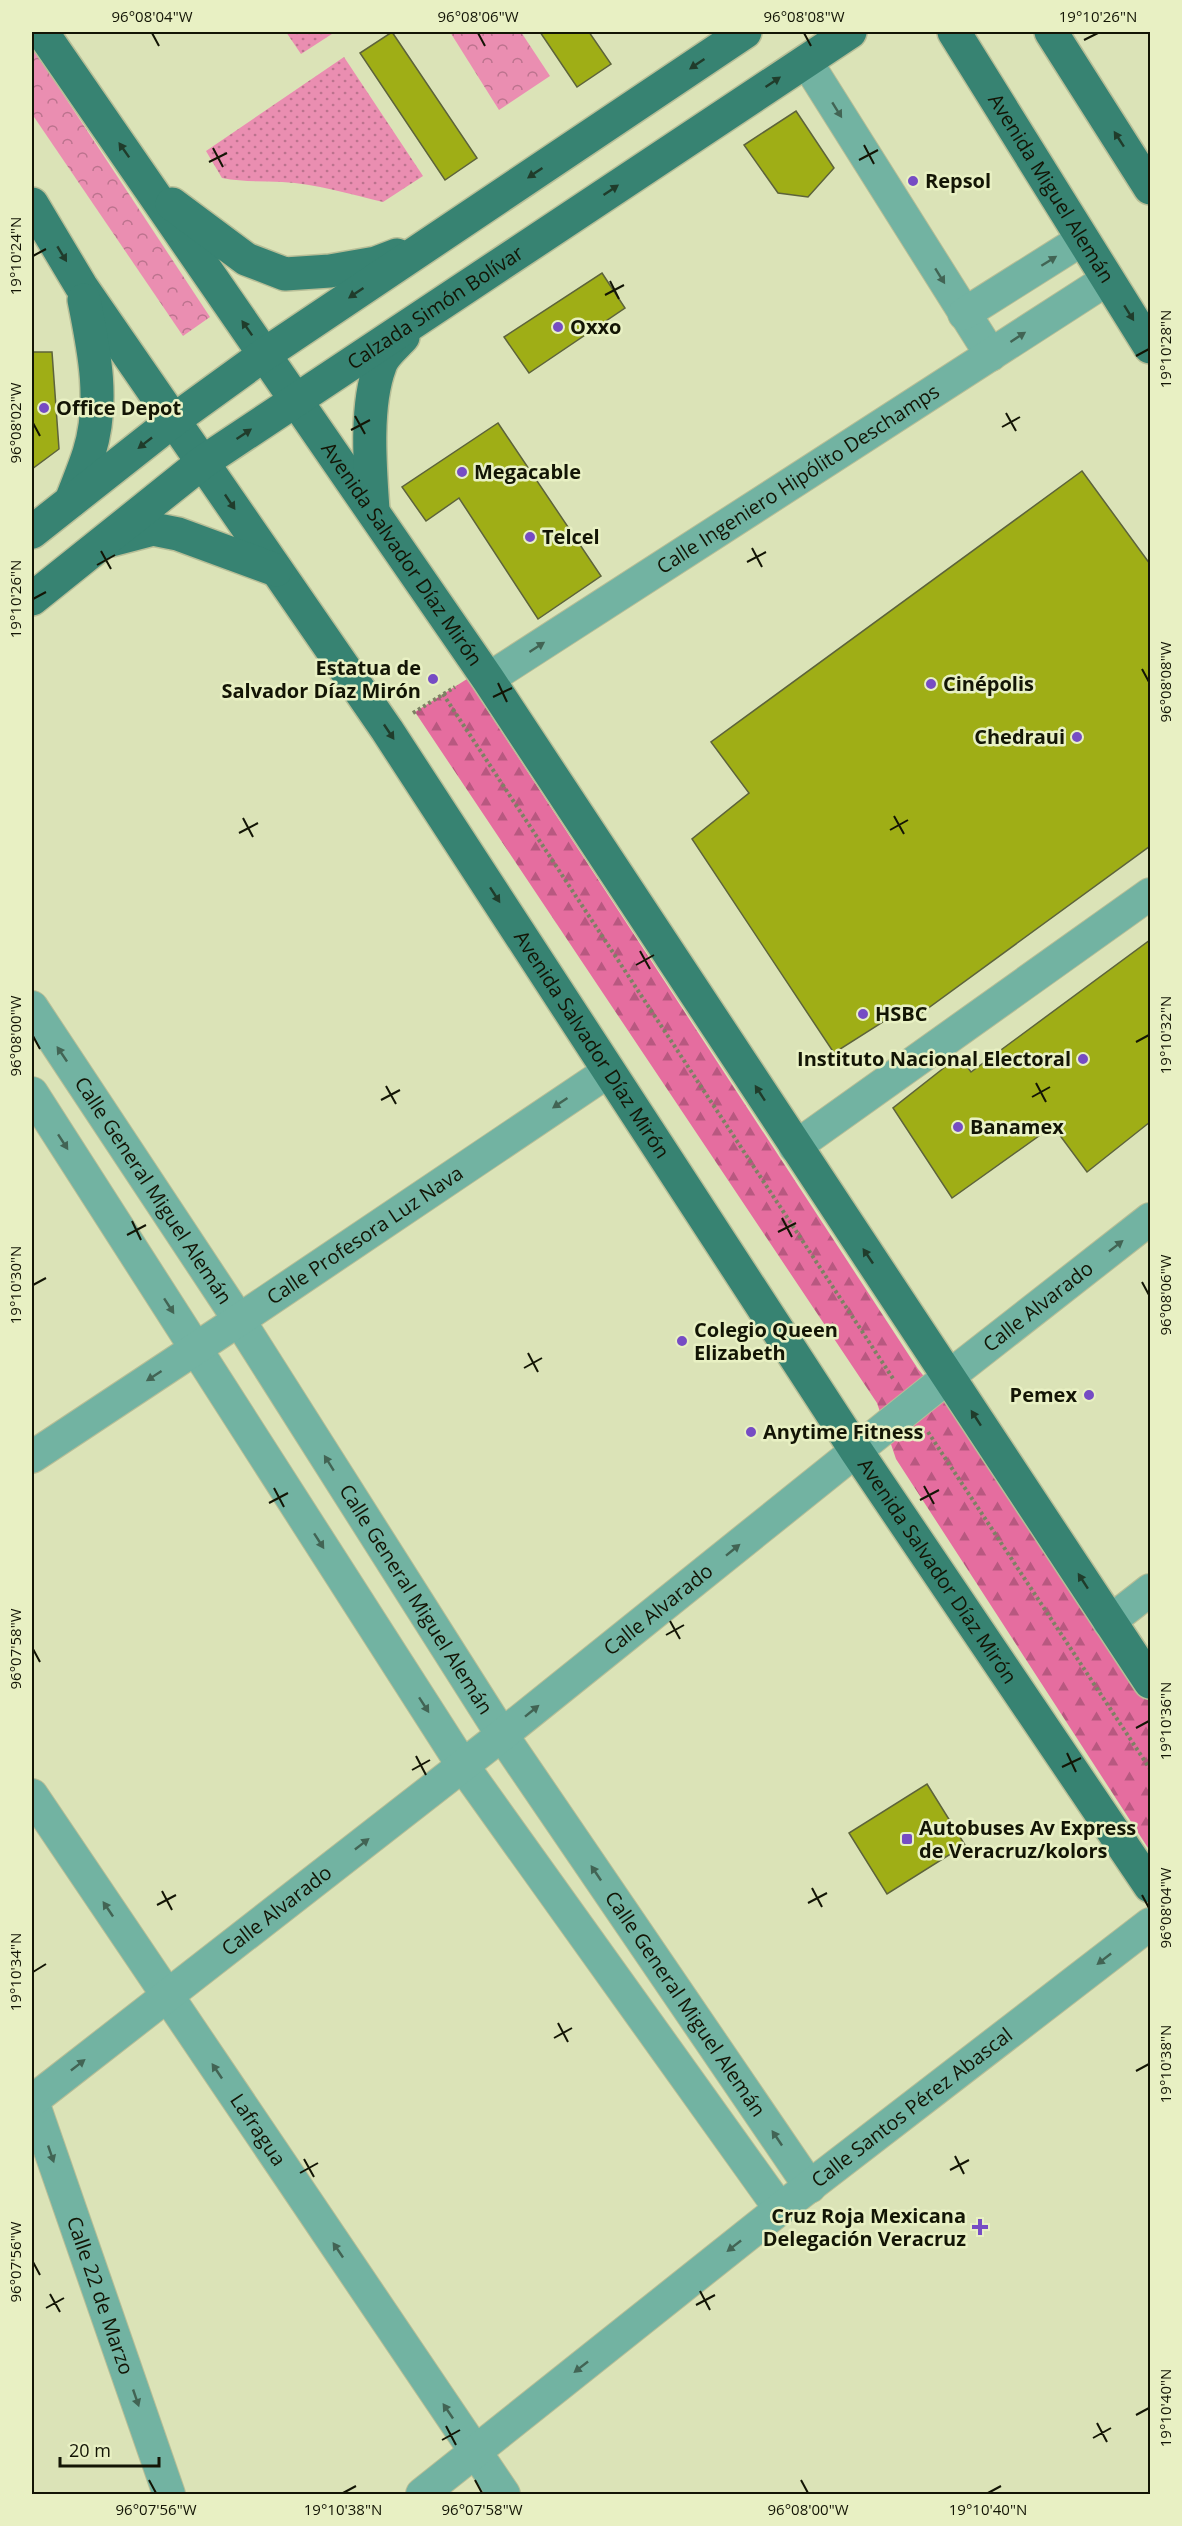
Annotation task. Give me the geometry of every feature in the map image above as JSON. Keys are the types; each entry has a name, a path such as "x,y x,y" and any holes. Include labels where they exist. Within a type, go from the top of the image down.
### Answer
{"main road":[{"name":"Avenida Salvador Díaz Mirón","path":"42,32 373,511 474,682 795,1147 1150,1682"},
{"path":"32,532 174,420 265,354 745,32"},
{"name":"Calzada Simón Bolívar","path":"32,599 203,462 850,32"},
{"name":"Avenida Miguel Alemán","path":"954,32 1150,347"},
{"path":"1051,32 1150,188"},
{"path":"149,186 246,259 285,274 330,271 376,263 435,240"},
{"name":"Avenida Salvador Díaz Mirón","path":"32,204 81,286 394,740 857,1452 1150,1886"},
{"path":"71,501 90,452 98,389 81,286"},
{"path":"373,511 370,456 374,394 380,363 422,315"},
{"path":"101,543 153,529 178,534 276,570"}],"street":[{"path":"806,61 991,355"},
{"path":"964,314 1083,239"},
{"name":"Calle Ingeniero Hipólito Deschamps","path":"474,682 1108,279"},
{"path":"795,1147 1150,894"},
{"name":"Calle General Miguel Alemán","path":"32,1007 239,1320 502,1735 810,2187"},
{"name":"Calle Profesora Luz Nava","path":"32,1456 609,1071"},
{"name":"Calle General Miguel Alemán","path":"32,1093 463,1766 780,2209"},
{"name":"Calle Alvarado","path":"32,2100 463,1766 948,1377 1150,1220"},
{"path":"1109,1622 1150,1590"},
{"name":"Lafragua","path":"32,1795 504,2494"},
{"name":"Calle Santos Pérez Abascal","path":"422,2494 780,2209 1150,1923"},
{"name":"Calle 22 de Marzo","path":"32,2100 169,2494"}],"path":[{"path":"415,712 443,694 474,682"},
{"path":"443,694 1150,1769"}],"green space":[{"path":"286,32 335,32 301,54"},
{"path":"450,32 521,32 550,76 499,110"},
{"path":"32,47 210,317 183,336 32,114"},
{"path":"344,57 423,176 383,202 307,185 222,178 206,151"},
{"path":"467,679 918,1369 955,1415 1150,1699 1150,1851 896,1459 877,1403 415,712"}],"building":[{"path":"392,32 477,158 445,180 360,53"},
{"path":"540,32 589,32 611,64 577,87"},
{"path":"796,111 834,168 808,197 778,193 744,145"},
{"name":"Oxxo","path":"602,273 625,308 529,373 504,337"},
{"name":"Office Depot","path":"32,352 52,352 59,449 32,469"},
{"name":"Telcel","path":"498,423 601,576 538,619 459,498 426,521 402,487"},
{"path":"1082,471 1150,564 1150,846 916,1017 908,1006 834,1053 692,839 749,793 711,742"},
{"name":"Instituto Nacional Electoral","path":"1150,940 1150,1122 1087,1172 1053,1126 952,1198 893,1108 959,1056 971,1072"},
{"name":"Autobuses Av Express de Veracruz/kolors","path":"927,1784 965,1845 887,1894 849,1833"}],"place":[{"name":"Repsol","path":"913,181"},
{"name":"Oxxo","path":"558,327"},
{"name":"Office Depot","path":"44,408"},
{"name":"Megacable","path":"462,472"},
{"name":"Telcel","path":"530,537"},
{"name":"Estatua de Salvador Díaz Mirón","path":"433,679"},
{"name":"Cinépolis","path":"931,684"},
{"name":"Chedraui","path":"1077,737"},
{"name":"HSBC","path":"863,1014"},
{"name":"Instituto Nacional Electoral","path":"1083,1059"},
{"name":"Banamex","path":"958,1127"},
{"name":"Colegio Queen Elizabeth","path":"682,1341"},
{"name":"Pemex","path":"1089,1395"},
{"name":"Anytime Fitness","path":"751,1432"},
{"name":"Autobuses Av Express de Veracruz/kolors","path":"907,1839"},
{"name":"Cruz Roja Mexicana Delegación Veracruz","path":"980,2227"}]}
